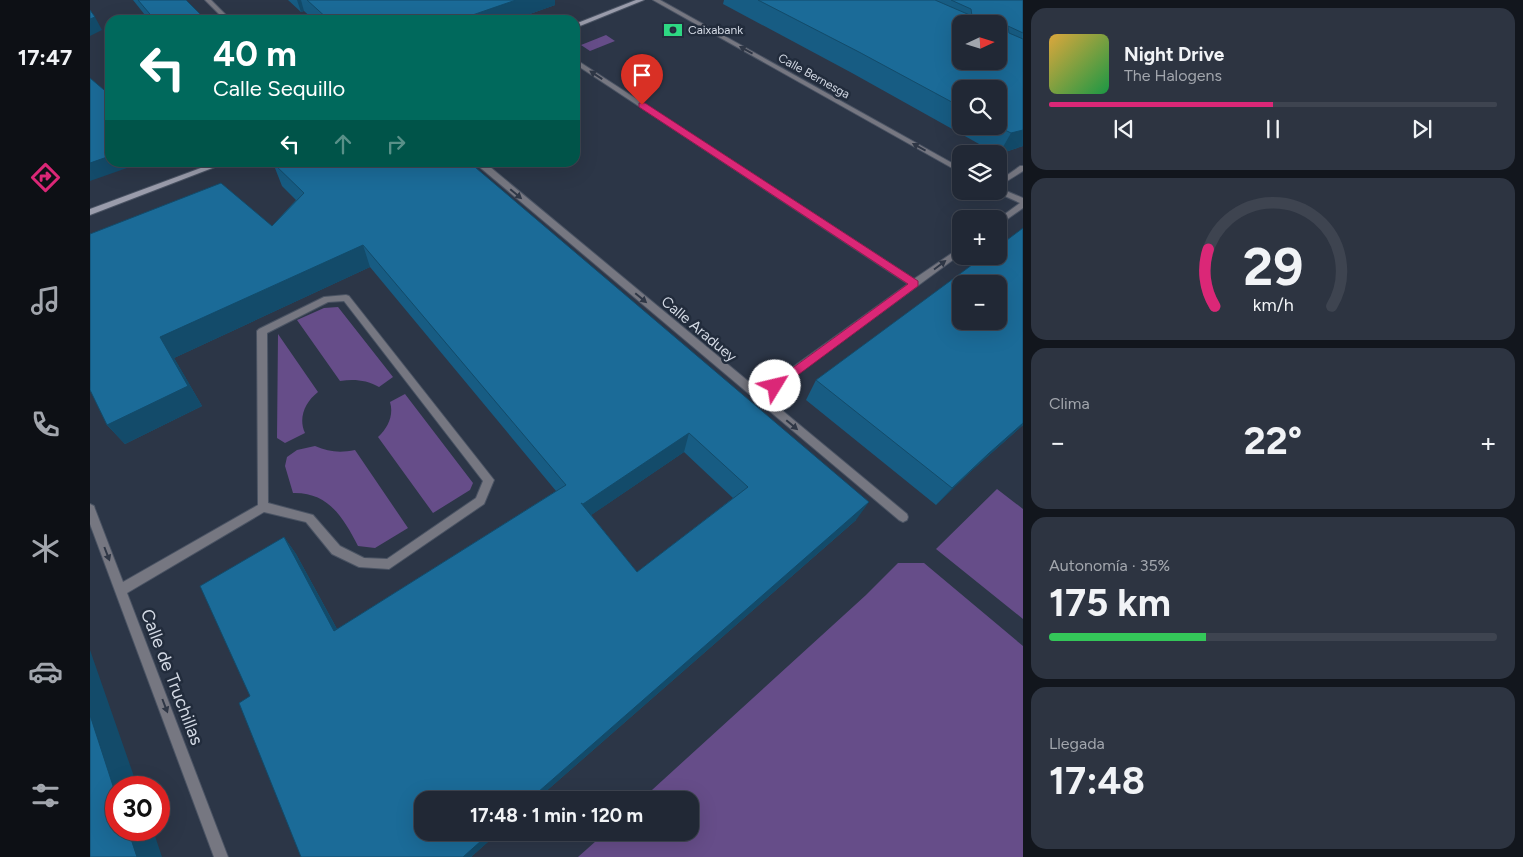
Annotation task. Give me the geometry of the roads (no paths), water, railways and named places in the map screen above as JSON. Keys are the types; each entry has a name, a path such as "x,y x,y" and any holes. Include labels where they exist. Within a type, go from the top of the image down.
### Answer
{"main road":[{"path":"580,24 641,0"},
{"path":"90,212 212,167"}],"street":[{"path":"208,0 223,15"},
{"name":"Calle Bernesga","path":"656,0 952,166"},
{"path":"580,64 915,284"},
{"name":"Calle Araduey","path":"485,167 903,517"},
{"path":"1007,179 1023,168"},
{"path":"1007,194 1023,202 1007,215"},
{"path":"759,397 952,257"},
{"path":"121,590 263,507 309,518 336,550 363,562 389,564 480,501 489,480 346,298 327,299 262,331 263,507"},
{"name":"Calle de Truchillas","path":"90,509 222,857"}],"place":[{"name":"Caixabank","path":"673,30"}]}
